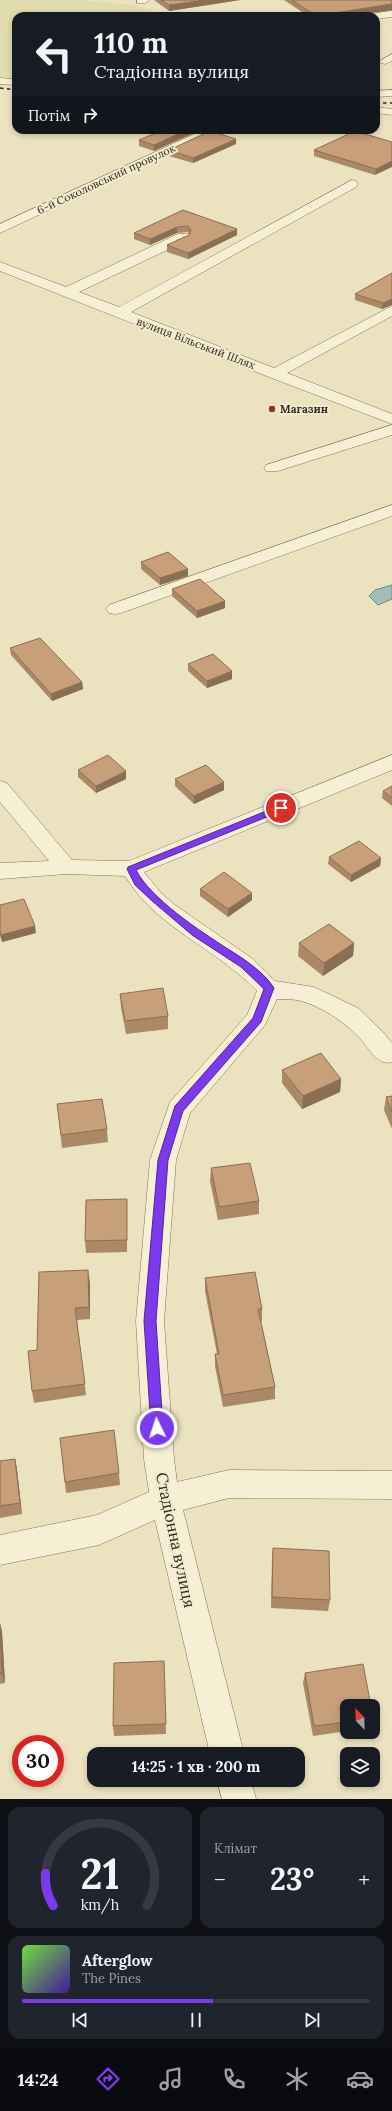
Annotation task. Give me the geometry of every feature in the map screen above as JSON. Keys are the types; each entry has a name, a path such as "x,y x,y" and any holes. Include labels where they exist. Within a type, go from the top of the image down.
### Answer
{"street":[{"path":"380,16 392,14"},
{"path":"0,81 12,82"},
{"path":"380,94 392,93"},
{"path":"380,110 392,109"},
{"path":"380,110 392,112"},
{"name":"6-й Соколовський провулок","path":"0,229 203,134"},
{"path":"119,313 352,184"},
{"path":"67,292 182,238"},
{"name":"вулиця Вільський Шлях","path":"0,266 274,374 392,418"},
{"path":"274,374 392,310"},
{"path":"272,468 392,430"},
{"path":"115,609 392,510"},
{"path":"0,871 66,867 131,869 392,762"},
{"path":"0,788 66,867"},
{"path":"131,869 138,883 154,898 195,932 245,965 269,988 306,993 350,1014 374,1037 387,1054"},
{"name":"Стадіонна вулиця","path":"225,1747 165,1500 159,1459 150,1321 163,1160 178,1109 258,1019 269,988"},
{"path":"0,1550 99,1530 165,1500 229,1484 392,1485"},
{"path":"236,1787 239,1799"}],"shaded area":[{"path":"0,0 81,0 134,5 155,12 12,12 12,82 0,81"}],"water":[{"path":"392,585 392,599 378,605 369,596 375,590"}],"building":[{"path":"161,0 206,0 169,5"},
{"path":"292,0 392,0 392,4 341,12 310,12"},
{"path":"153,134 178,134 154,145 139,140"},
{"path":"204,134 220,134 236,139 193,158 169,150"},
{"path":"349,134 365,134 392,142 392,161 376,169 314,150"},
{"path":"183,210 237,229 188,253 167,245 189,235 191,230 188,226 177,227 150,239 134,233"},
{"path":"392,273 392,299 383,303 355,294"},
{"path":"168,552 188,569 160,578 141,562"},
{"path":"200,579 225,601 197,611 172,589"},
{"path":"40,638 82,682 51,694 10,648"},
{"path":"213,654 232,671 207,681 188,664"},
{"path":"108,755 126,771 96,786 78,770"},
{"path":"206,765 224,782 194,796 175,779"},
{"path":"392,786 392,798 383,791"},
{"path":"359,841 381,858 351,875 329,857"},
{"path":"224,872 252,893 228,909 200,889"},
{"path":"24,899 35,926 1,935 0,905"},
{"path":"329,924 354,943 324,963 299,943"},
{"path":"163,988 168,1016 125,1021 120,994"},
{"path":"321,1053 341,1079 303,1096 282,1070"},
{"path":"392,1096 392,1112 386,1097"},
{"path":"102,1099 107,1129 61,1135 57,1104"},
{"path":"250,1163 259,1201 219,1207 211,1168"},
{"path":"127,1199 127,1240 85,1241 86,1200"},
{"path":"88,1270 89,1307 75,1308 85,1384 32,1391 28,1351 37,1350 39,1272"},
{"path":"255,1272 262,1309 258,1309 275,1387 223,1395 215,1354 219,1354 205,1278"},
{"path":"114,1430 119,1473 65,1482 60,1438"},
{"path":"15,1459 20,1503 0,1506 0,1461"},
{"path":"273,1548 329,1551 330,1600 272,1597"},
{"path":"0,1626 2,1673 0,1673"},
{"path":"164,1661 166,1724 113,1726 114,1663"},
{"path":"363,1664 370,1699 340,1699 340,1723 314,1726 305,1673"}],"railway":[{"path":"0,88 12,90"},
{"path":"380,103 392,103"}],"place":[{"name":"Магазин","path":"272,409"}],"route":[{"path":"157,1428 150,1321 163,1160 178,1109 258,1019 269,988 245,965 195,932 154,898 138,883 131,869 281,808"}]}
